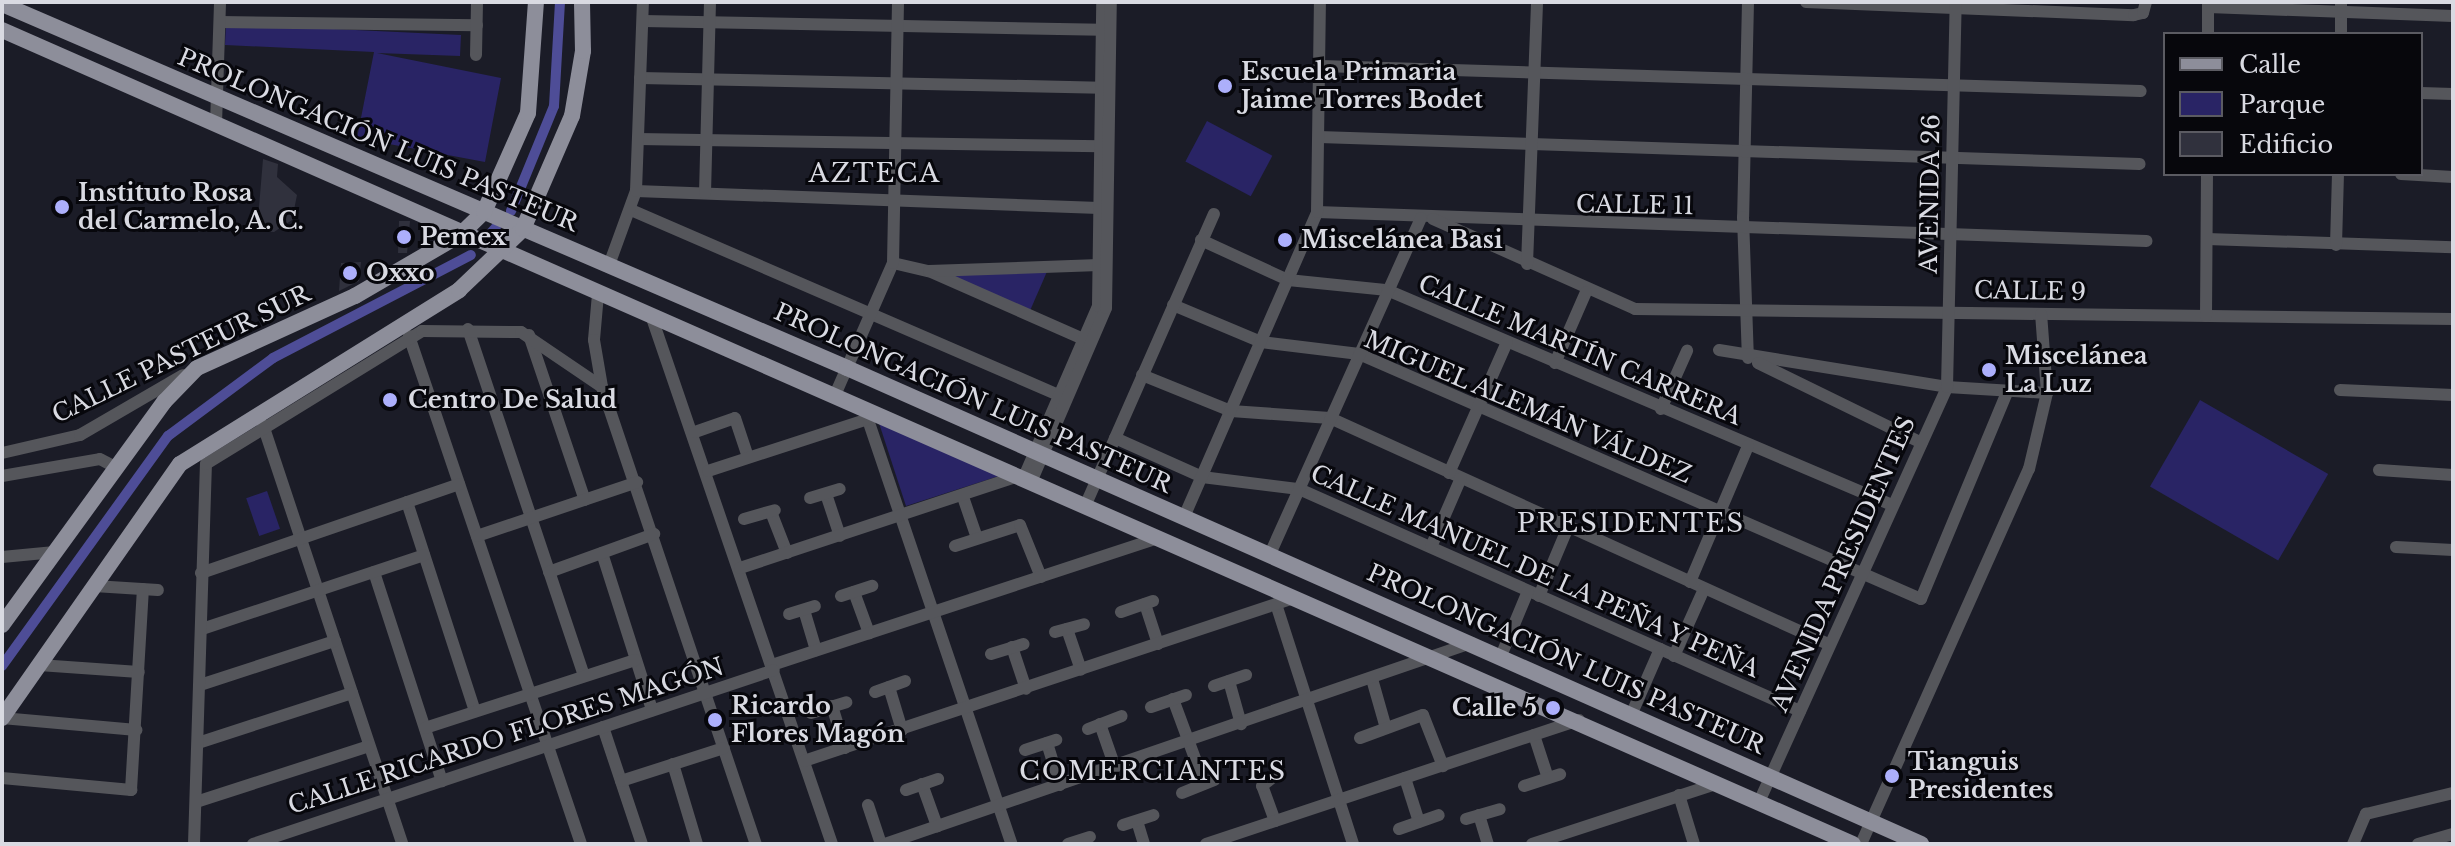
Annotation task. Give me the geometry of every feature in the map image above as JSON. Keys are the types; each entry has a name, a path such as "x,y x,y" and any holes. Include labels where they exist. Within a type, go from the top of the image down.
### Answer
{"main road":[{"path":"484,212 528,113 536,2"},
{"path":"4,711 180,464 412,324 459,290 523,229 572,116 583,51 582,2"},
{"name":"PROLONGACIÓN LUIS PASTEUR","path":"2,4 847,368 1632,713 1921,844"},
{"name":"PROLONGACIÓN LUIS PASTEUR","path":"2,30 501,253 835,395 866,413 1026,477 1436,657 1853,844"},
{"path":"335,177 347,152"},
{"name":"CALLE PASTEUR SUR","path":"197,368 355,296 460,235 484,212"},
{"path":"545,271 546,253 557,244"},
{"path":"2,625 117,468 197,368"}],"street":[{"path":"216,124 220,2"},
{"path":"476,55 477,2"},
{"path":"609,265 636,191 643,2"},
{"path":"705,193 710,2"},
{"path":"835,395 893,263 898,2"},
{"path":"1039,454 1058,395 1098,306 1102,2"},
{"path":"740,568 1026,477 1107,300 1111,2"},
{"path":"1184,517 1317,212 1320,2"},
{"path":"1527,264 1537,2"},
{"path":"1748,2 1744,153 1748,358"},
{"path":"1806,2 2144,8"},
{"name":"AVENIDA 26","path":"1947,387 1956,4"},
{"path":"2208,32 2208,5 2341,7 2453,16"},
{"path":"2341,7 2341,32"},
{"path":"643,21 1101,30"},
{"path":"220,22 477,25"},
{"path":"1321,66 1747,76 2141,91"},
{"path":"640,78 1101,88"},
{"path":"2423,93 2453,94"},
{"path":"1319,137 1532,147 2140,164"},
{"path":"638,139 1100,146"},
{"path":"2423,175 2453,177"},
{"path":"2206,316 2207,176"},
{"path":"2336,245 2338,176"},
{"path":"636,191 1099,208"},
{"path":"631,210 1058,395"},
{"name":"CALLE 11","path":"1317,212 1530,224 2146,241"},
{"path":"1086,504 1214,214"},
{"path":"1270,554 1387,290 1427,218"},
{"name":"CALLE 9","path":"1427,218 1586,292 1635,309 1748,307 2453,319"},
{"path":"2207,239 2453,247"},
{"name":"CALLE MARTÍN CARRERA","path":"1201,240 1288,280 1387,290 1892,505"},
{"path":"893,263 929,271 1083,339"},
{"path":"929,271 1099,265"},
{"path":"1555,363 1586,292"},
{"path":"598,294 594,340 602,387 637,482 756,844"},
{"name":"MIGUEL ALEMÁN VÁLDEZ","path":"1173,305 1261,342 1359,354 1719,514 1921,599 2008,390"},
{"path":"1861,844 2017,503 2047,393 2041,314"},
{"path":"652,318 695,432 832,844"},
{"path":"412,324 427,330 468,329 529,335 602,387"},
{"path":"194,844 206,464 379,354 412,324"},
{"path":"412,324 459,484 581,844"},
{"path":"468,329 584,676"},
{"path":"529,335 585,500"},
{"path":"1431,547 1478,407 1507,342"},
{"path":"1719,350 1748,358 1947,387 2047,393"},
{"path":"1661,409 1687,351"},
{"path":"1748,358 1922,443"},
{"name":"CALLE PASTEUR SUR","path":"2,453 80,435 197,368"},
{"path":"1142,375 1231,411 1330,418 1828,644"},
{"name":"AVENIDA PRESIDENTES","path":"1759,802 1859,574 1947,387"},
{"path":"2340,390 2453,395"},
{"path":"708,471 866,413 1012,844"},
{"path":"695,432 735,418 748,457"},
{"path":"263,425 402,844"},
{"name":"CALLE MANUEL DE LA PEÑA Y PEÑA","path":"1115,438 1202,477 1299,489 1800,711"},
{"path":"1690,582 1748,446"},
{"path":"2,476 100,459 117,468"},
{"path":"2379,470 2453,475"},
{"path":"477,536 637,482"},
{"path":"201,573 459,484"},
{"path":"810,498 840,489"},
{"path":"826,494 840,536"},
{"path":"963,497 977,538"},
{"path":"407,502 475,711"},
{"path":"744,519 775,511 787,553"},
{"path":"955,546 1020,525 1041,577"},
{"path":"1501,656 1568,527"},
{"path":"549,572 654,534"},
{"path":"773,668 816,650 1162,537"},
{"path":"2396,547 2453,550"},
{"path":"2,557 55,552"},
{"path":"602,553 652,710"},
{"path":"202,629 424,555"},
{"path":"374,572 442,781"},
{"path":"94,586 158,590"},
{"path":"869,633 848,594 872,586"},
{"path":"2,778 131,790 143,589"},
{"path":"1674,656 1704,589"},
{"path":"804,761 1295,597"},
{"path":"1121,612 1149,603 1158,644"},
{"path":"1276,604 1353,844"},
{"path":"789,614 809,608 816,650"},
{"path":"1081,670 1061,631 1084,624"},
{"path":"200,685 335,641"},
{"path":"854,809 872,804 883,844 1307,702 1471,643"},
{"path":"991,654 1018,645 1026,689"},
{"path":"1632,713 1660,649"},
{"path":"425,728 635,660"},
{"path":"39,665 139,672"},
{"name":"CALLE RICARDO FLORES MAGÓN","path":"253,844 773,668"},
{"path":"1214,686 1246,675"},
{"path":"1372,679 1386,728"},
{"path":"875,692 905,681"},
{"path":"1229,681 1241,724"},
{"path":"889,687 902,730"},
{"path":"198,743 352,693"},
{"path":"1151,707 1180,697 1189,742 1209,782 1182,793"},
{"path":"811,713 839,704 845,748"},
{"path":"4,711 136,730"},
{"path":"1360,738 1423,715 1443,766"},
{"path":"1115,767 1094,726 1122,716"},
{"path":"1206,844 1220,842 1579,720"},
{"path":"603,727 642,844"},
{"path":"1524,786 1554,776 1534,735"},
{"path":"1025,750 1052,741 1060,785"},
{"path":"196,802 369,746"},
{"path":"621,781 724,748"},
{"path":"673,764 697,844"},
{"path":"1275,821 1262,786 1277,774"},
{"path":"1405,778 1419,822"},
{"path":"906,790 938,779"},
{"path":"922,784 937,826"},
{"path":"1532,844 1568,838 1716,784"},
{"path":"2353,844 2359,820 2453,793"},
{"path":"1679,795 1694,844"},
{"path":"1488,844 1473,817 1500,809"},
{"path":"1123,825 1153,815"},
{"path":"1399,829 1439,815"},
{"path":"1137,821 1144,844"},
{"path":"2418,844 2453,834"},
{"path":"1068,844 1085,840"}],"green space":[{"path":"226,24 461,35 460,56 377,53 501,78 485,162 357,138 374,52 225,45"},
{"path":"1207,121 1272,156 1251,196 1185,162"},
{"path":"1049,267 1029,313 938,270"},
{"path":"2200,400 2328,474 2278,561 2150,487"},
{"path":"878,420 1002,475 906,506"},
{"path":"267,491 280,529 259,536 246,498"}],"building":[{"path":"263,159 278,164 277,177 297,195 292,220 274,232 257,231"},
{"name":"Pemex","path":"399,221 410,221 407,253 398,253"},
{"name":"Oxxo","path":"361,262 359,281 339,291 341,263"}],"waterway":[{"path":"511,211 554,106 560,2"},
{"path":"490,234 496,227"},
{"path":"2,666 168,436 273,358 471,255"}],"place":[{"name":"Escuela Primaria Jaime Torres Bodet","path":"1225,86"},
{"name":"Instituto Rosa del Carmelo, A. C.","path":"62,207"},
{"name":"Pemex","path":"404,237"},
{"name":"Miscelánea Basi","path":"1285,240"},
{"name":"Oxxo","path":"350,273"},
{"name":"Miscelánea La Luz","path":"1989,370"},
{"name":"Centro De Salud","path":"390,400"},
{"name":"Calle 5","path":"1553,708"},
{"name":"Ricardo Flores Magón","path":"715,720"},
{"name":"Tianguis Presidentes","path":"1892,776"}],"district":[{"name":"AZTECA","path":"875,174"},
{"name":"PRESIDENTES","path":"1631,524"},
{"name":"COMERCIANTES","path":"1153,772"}]}
